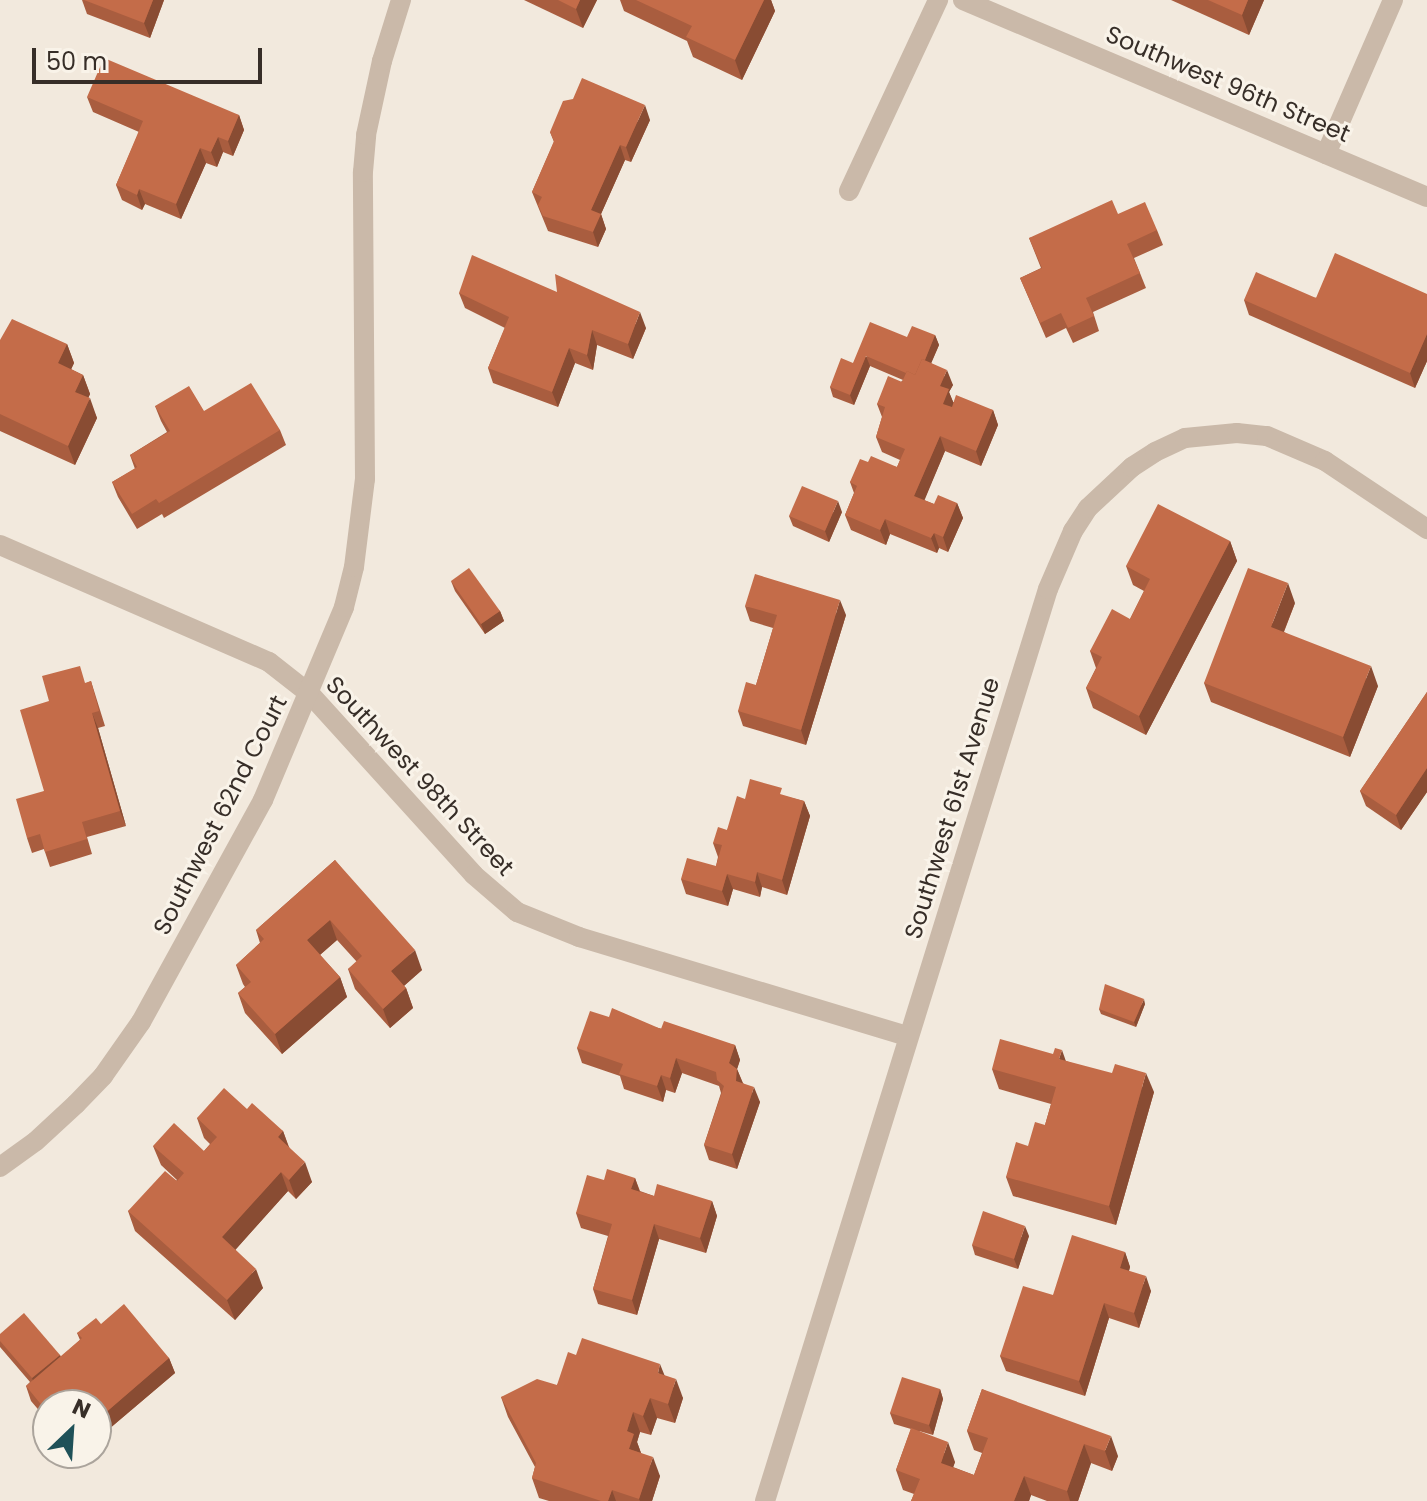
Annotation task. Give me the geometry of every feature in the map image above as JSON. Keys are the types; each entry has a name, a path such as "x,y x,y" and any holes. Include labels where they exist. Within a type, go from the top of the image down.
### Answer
{"street":[{"name":"Southwest 62nd Court","path":"0,1167 36,1141 76,1104 103,1076 134,1032 236,852 310,694 350,586 360,527 366,424 363,172 366,135 382,61 401,0"},
{"path":"849,191 938,0"},
{"name":"Southwest 96th Street","path":"963,0 1427,197"},
{"path":"1326,154 1393,0"},
{"name":"Southwest 61st Avenue","path":"765,1501 1048,589 1073,531 1105,489 1143,459 1185,438 1224,433 1267,436 1325,461 1427,529"},
{"name":"Southwest 98th Street","path":"0,545 269,662 310,694 474,875 517,912 579,937 907,1036"}],"building":[{"path":"84,0 153,0 144,23"},
{"path":"558,0 580,0 576,9"},
{"path":"636,0 764,0 735,60 686,37 692,26"},
{"path":"1208,0 1248,0 1242,15"},
{"path":"104,58 239,115 228,141 218,137 211,152 200,148 176,204 139,189 137,195 116,185 143,121 87,97"},
{"path":"582,78 645,105 626,147 620,145 591,210 601,214 593,232 543,216 538,205 542,197 532,192 554,141 550,132 563,101 573,99"},
{"path":"1112,200 1118,214 1145,202 1157,230 1127,244 1140,273 1086,298 1094,316 1068,328 1061,313 1040,323 1020,278 1042,268 1029,238"},
{"path":"1335,253 1427,294 1427,334 1410,373 1244,300 1256,272 1316,298"},
{"path":"472,255 557,292 555,274 640,312 628,344 592,330 587,355 569,348 552,392 488,368 509,317 459,293"},
{"path":"12,319 67,344 58,363 83,375 75,392 90,398 68,446 0,414 0,340"},
{"path":"870,322 907,337 912,326 935,335 925,360 922,359 915,375 866,356 850,395 830,387 841,358 853,363"},
{"path":"922,359 947,370 940,386 949,389 943,404 952,407 956,395 993,410 976,451 940,436 914,496 934,504 938,495 957,503 943,537 934,533 931,538 885,519 880,530 845,515 857,486 850,482 860,459 868,462 871,456 897,467 905,449 876,437 885,407 877,404 888,376 902,382 907,371 915,375"},
{"path":"251,383 280,430 159,503 156,499 132,514 112,482 137,467 130,455 170,431 155,406 189,386 204,411"},
{"path":"802,486 838,501 825,531 789,516"},
{"path":"1158,504 1230,541 1139,716 1086,688 1102,657 1090,651 1112,609 1130,619 1150,579 1126,566"},
{"path":"469,568 500,611 481,624 451,581"},
{"path":"1248,568 1288,583 1271,627 1371,666 1343,737 1204,683"},
{"path":"755,574 840,600 801,730 738,711 746,682 756,685 777,615 745,606"},
{"path":"80,666 85,683 91,681 99,711 92,713 120,811 82,822 87,839 45,852 40,834 27,838 16,799 44,791 20,710 49,701 42,676"},
{"path":"1427,692 1427,768 1396,815 1360,791"},
{"path":"750,779 782,788 780,794 804,801 782,880 757,872 755,882 727,874 722,891 681,879 687,858 716,866 722,845 713,843 718,827 727,830 737,796 745,799"},
{"path":"335,860 415,950 391,971 406,988 383,1009 348,969 362,956 330,920 307,940 340,977 275,1034 238,993 251,982 236,965 264,939 256,930"},
{"path":"1105,984 1144,999 1134,1022 1099,1009"},
{"path":"612,1008 661,1029 664,1021 735,1045 729,1063 737,1069 736,1081 754,1087 732,1154 704,1145 724,1086 717,1080 716,1072 676,1058 670,1078 661,1075 657,1086 619,1074 623,1064 577,1048 590,1011 609,1017"},
{"path":"1000,1039 1053,1054 1055,1048 1062,1050 1059,1059 1112,1073 1115,1064 1146,1073 1109,1206 1006,1177 1016,1142 1028,1146 1035,1122 1045,1125 1056,1087 992,1069"},
{"path":"224,1088 247,1109 252,1103 283,1131 278,1137 305,1162 289,1180 281,1172 222,1237 256,1269 227,1300 128,1211 165,1171 177,1181 184,1173 153,1146 174,1123 204,1151 217,1137 197,1118"},
{"path":"607,1169 635,1178 631,1189 654,1196 657,1184 712,1201 700,1238 654,1224 632,1300 593,1289 612,1224 576,1213 587,1175 604,1180"},
{"path":"983,1211 1025,1226 1014,1259 972,1245"},
{"path":"1072,1235 1125,1252 1120,1268 1146,1276 1134,1313 1104,1303 1079,1381 1000,1356 1023,1286 1053,1295"},
{"path":"124,1304 169,1358 112,1407 112,1389 32,1389 32,1393 26,1386 82,1338 77,1333 96,1318 101,1324"},
{"path":"24,1313 60,1355 32,1378 0,1341 0,1334"},
{"path":"582,1338 660,1364 658,1373 676,1379 668,1404 650,1398 643,1416 633,1412 627,1431 634,1434 629,1449 653,1457 639,1499 612,1490 608,1501 601,1501 532,1478 536,1463 501,1397 537,1379 557,1385 568,1352 576,1355"},
{"path":"902,1377 940,1389 929,1425 890,1413"},
{"path":"982,1389 1111,1436 1105,1451 1084,1444 1067,1491 1024,1476 1014,1501 911,1501 920,1479 896,1470 911,1428 948,1442 941,1463 974,1475 988,1438 967,1431"}]}
